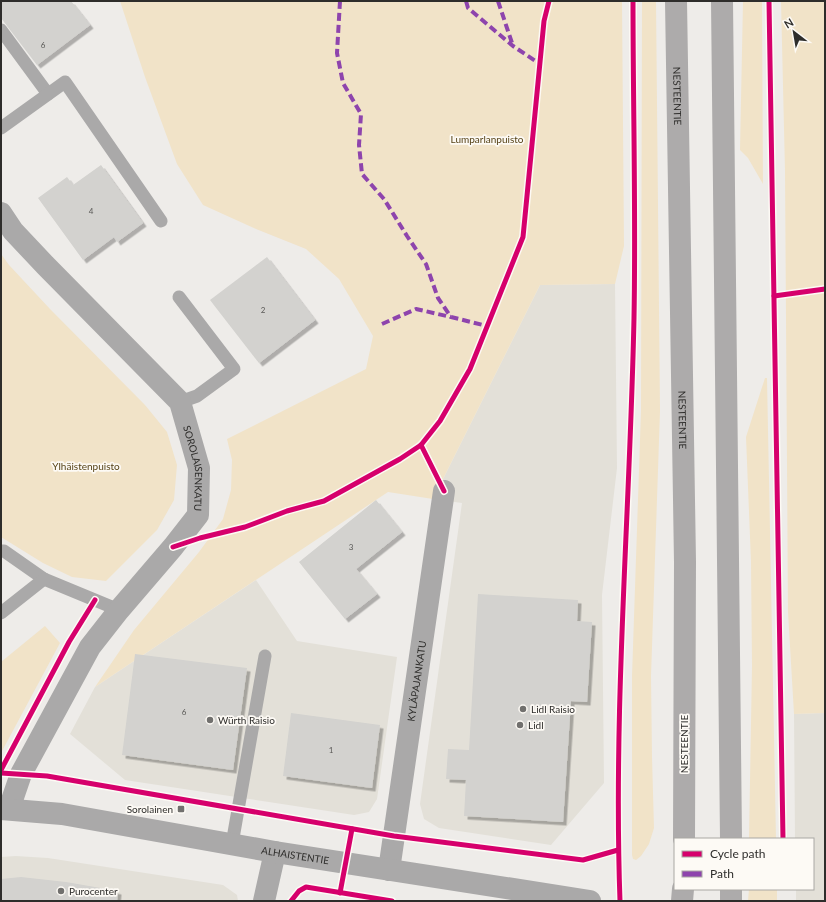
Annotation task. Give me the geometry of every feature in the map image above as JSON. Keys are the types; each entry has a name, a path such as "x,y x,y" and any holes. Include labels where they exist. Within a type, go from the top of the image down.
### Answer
{"main road":[{"name":"NESTEENTIE","path":"676,1 685,562 684,838"},
{"path":"722,1 731,838"},
{"path":"682,901 683,890"},
{"path":"731,890 731,901"}],"street":[{"name":"SOROLAISENKATU","path":"1,213 13,231 45,265 180,402 199,468 198,515 173,547 119,610 90,648 21,774 5,809"},
{"name":"KYLÄPAJANKATU","path":"389,870 444,492"},
{"name":"ALHAISTENTIE","path":"5,809 62,814 275,852 590,901"},
{"path":"264,901 275,852"}],"lane":[{"path":"1,30 48,94"},
{"path":"1,128 65,82 161,221"},
{"path":"179,297 234,369 197,396 180,402"},
{"path":"1,551 4,551 44,579 119,610"},
{"path":"1,613 44,579"},
{"path":"232,844 265,656"}],"shaded area":[{"path":"615,284 617,468 602,595 604,783 551,845 439,828 424,819 420,804 462,503 433,499 540,285"},
{"path":"256,580 297,641 397,657 377,799 369,812 354,815 125,780 70,734 95,687"},
{"path":"825,713 825,901 796,901 796,890 814,890 814,838 795,838 794,714"},
{"path":"16,856 48,858 223,885 237,895 238,901 1,901 1,857"}],"green space":[{"name":"Lumparlanpuisto","path":"120,1 622,1 624,246 615,284 540,285 433,499 388,492 95,687 134,630 199,552 223,519 231,490 232,460 227,439 366,369 373,336 339,279 306,249 256,229 203,205 177,164 145,77"},
{"path":"642,1 656,1 660,411 651,676 654,828 649,844 641,856 636,860 633,859 632,855 632,676 641,411"},
{"path":"743,1 762,1 763,184 748,158 740,150"},
{"path":"781,1 825,1 825,713 794,714 788,612 785,171"},
{"name":"Ylhäistenpuisto","path":"1,254 9,265 50,309 145,405 167,432 177,465 174,500 157,530 106,581 72,577 43,563 1,537"},
{"path":"765,378 767,378 776,838 749,838 752,666 751,562 746,437"},
{"path":"45,626 60,643 1,753 1,662"},
{"path":"749,890 777,890 777,901 748,901"}],"building":[{"path":"1,1 71,1 90,25 37,65 1,18"},
{"path":"101,165 143,223 117,242 114,237 83,260 38,198 67,177 73,185"},
{"path":"267,257 315,320 259,363 210,300"},
{"path":"376,500 402,532 356,569 377,594 345,619 299,562"},
{"name":"Lidl","path":"478,594 578,600 577,621 592,622 587,702 571,701 563,822 464,816 466,780 446,779 448,749 469,750"},
{"path":"135,654 247,668 233,770 122,755"},
{"path":"291,713 380,725 372,788 283,776"},
{"name":"Purocenter","path":"21,877 66,882 118,891 117,901 1,901 1,879"}],"marked path":[{"path":"340,1 337,53 343,83 361,114 359,145 362,174 384,199 426,264 438,298 451,317 487,326"},
{"path":"466,1 468,8 513,46 540,64"},
{"path":"498,1 513,46"},
{"path":"382,324 416,309 451,317"}],"cycle path":[{"path":"173,547 200,538 245,527 287,511 324,501 400,459 421,445 440,421 470,369 523,237 544,21 549,1"},
{"path":"620,901 618,828 620,682 635,278 633,1"},
{"path":"769,1 783,838"},
{"path":"774,296 825,289"},
{"path":"421,445 444,491"},
{"path":"1,770 69,642 95,600"},
{"path":"1,773 47,776 394,836 583,860 618,850"},
{"path":"340,893 352,829"},
{"path":"291,901 299,891 306,887 392,901"}],"place":[{"name":"Lidl Raisio","path":"523,709"},
{"name":"Würth Raisio","path":"210,720"},
{"name":"Lidl","path":"520,725"},
{"name":"Sorolainen","path":"181,809"},
{"name":"Purocenter","path":"61,891"}]}
